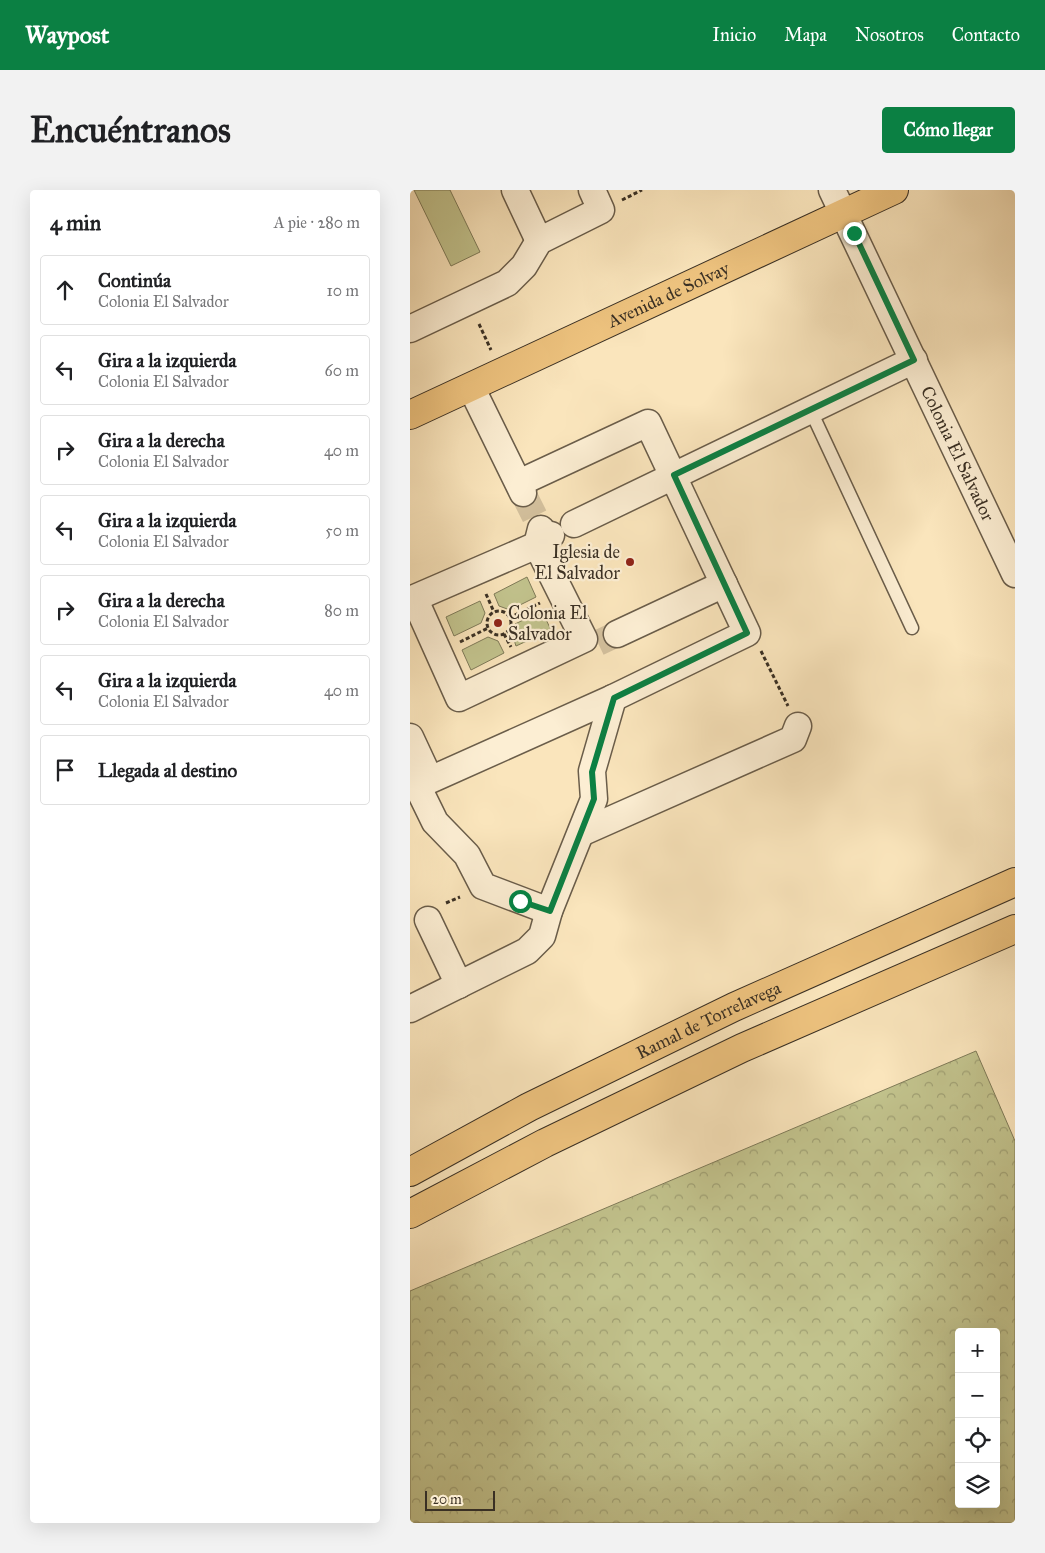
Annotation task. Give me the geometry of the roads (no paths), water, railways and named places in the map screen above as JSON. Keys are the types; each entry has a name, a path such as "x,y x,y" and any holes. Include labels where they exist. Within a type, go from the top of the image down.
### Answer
{"highway":[{"name":"Avenida de Solvay","path":"410,415 894,190"},
{"path":"410,396 444,400"},
{"name":"Ramal de Torrelavega","path":"410,1172 529,1107 734,1007 1015,882"},
{"path":"410,1214 545,1143 742,1048 1015,929"},
{"path":"410,1220 545,1143"}],"street":[{"path":"515,190 539,240"},
{"path":"410,329 470,302 517,275 539,240 601,210 592,190"},
{"name":"Colonia El Salvador","path":"832,190 1015,574"},
{"path":"724,584 595,643 459,698 412,600 914,360"},
{"path":"410,738 430,780 611,694 747,633 648,423 521,488 471,387"},
{"path":"551,533 561,592 595,643"},
{"path":"413,999 459,985 527,952 542,936 594,799 592,772 611,694"},
{"path":"583,832 793,739 798,726"},
{"path":"410,771 436,822 468,855 483,886 550,911"},
{"path":"428,920 459,985"}],"lane":[{"path":"810,409 912,628"}],"tunnel":[{"path":"523,493 541,529"},
{"path":"598,643 617,634"}],"place":[{"name":"Iglesia de El Salvador","path":"630,562"},
{"name":"Colonia El Salvador","path":"498,623"}]}
